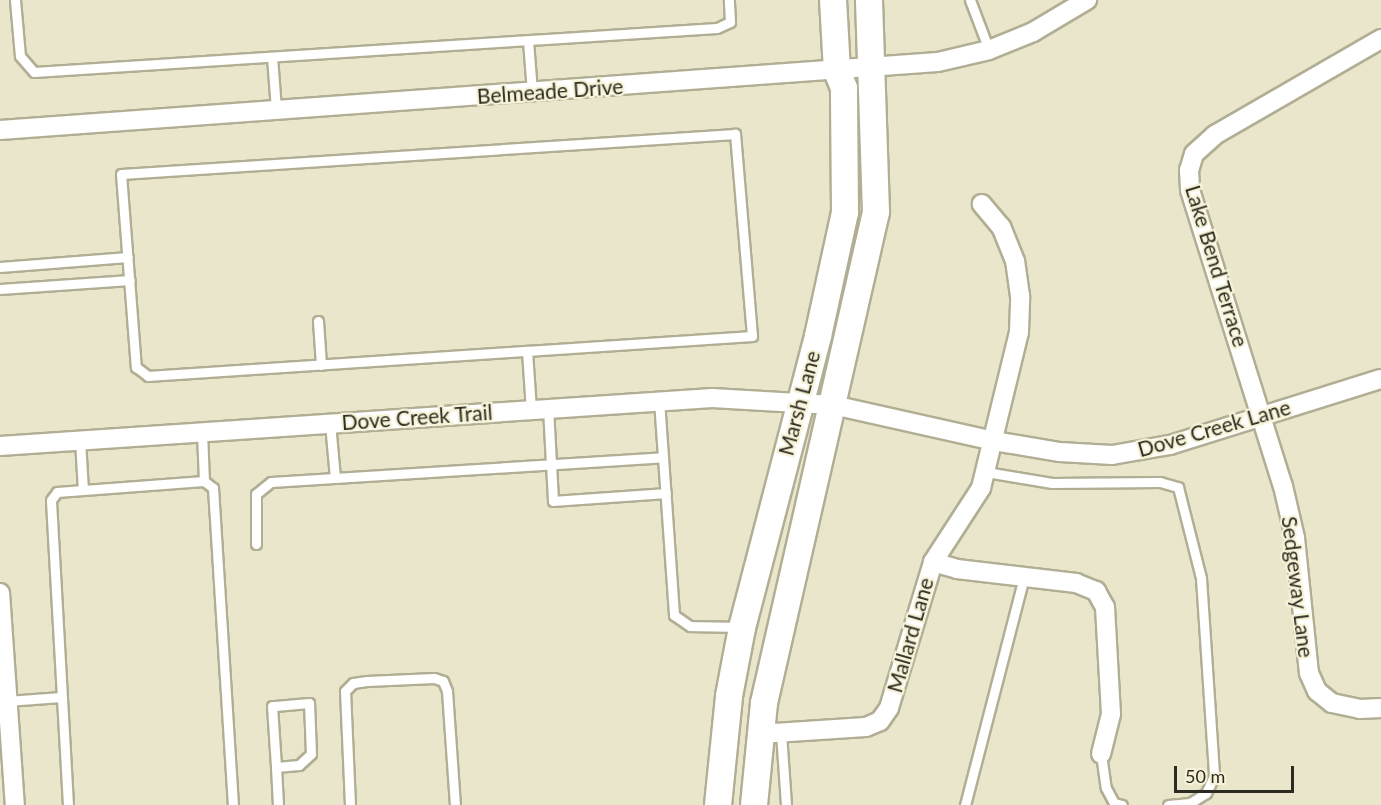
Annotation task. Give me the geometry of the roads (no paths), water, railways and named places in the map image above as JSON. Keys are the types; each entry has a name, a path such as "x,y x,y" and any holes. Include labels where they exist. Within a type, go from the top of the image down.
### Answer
{"main road":[{"name":"Marsh Lane","path":"718,805 729,696 742,628 799,400 818,336 845,213 844,88 837,71 833,0"},
{"name":"Marsh Lane","path":"754,805 833,405 876,212 869,0"}],"street":[{"name":"Belmeade Drive","path":"0,130 938,62 988,50 1033,32 1088,0"},
{"name":"Lake Bend Terrace","path":"1263,416 1190,190 1194,154 1215,135 1381,39"},
{"name":"Mallard Lane","path":"770,733 866,727 880,721 889,708 920,592 933,562 981,488 1019,332 1020,296 1015,261 1001,227 982,204"},
{"name":"Dove Creek Lane","path":"833,405 994,441 1060,452 1112,455 1170,445 1381,379"},
{"name":"Dove Creek Trail","path":"0,446 659,400 799,400 833,405"},
{"name":"Sedgeway Lane","path":"1263,416 1295,537 1309,673 1317,691 1332,703 1360,709 1381,708"},
{"path":"933,562 957,569 1076,583 1096,591 1105,607 1111,714 1101,754"},
{"path":"0,593 7,701 5,754 15,805"}],"lane":[{"path":"15,0 20,56 34,72 717,28 730,22 729,0"},
{"path":"970,0 988,50"},
{"path":"528,41 532,92"},
{"path":"272,57 276,109"},
{"path":"735,134 752,336 148,376 136,367 130,280 121,174 735,134"},
{"path":"0,267 128,257"},
{"path":"0,288 130,280"},
{"path":"318,321 321,365"},
{"path":"527,351 528,374 552,464 553,501 666,493"},
{"path":"659,400 674,615 690,626 727,624 742,628"},
{"path":"330,423 335,478"},
{"path":"202,432 204,482"},
{"path":"80,440 83,490"},
{"path":"256,544 256,494 271,482 663,457"},
{"path":"986,472 1052,483 1160,482 1178,487 1201,578 1214,776 1206,793 1190,803 1168,805"},
{"path":"68,805 51,500 57,492 204,482 213,488 233,805"},
{"path":"965,805 1024,577"},
{"path":"350,805 345,691 353,683 434,678 443,681 447,691 455,805"},
{"path":"7,701 61,697"},
{"path":"276,767 299,765 311,754 309,703 272,705 278,805"},
{"path":"770,733 786,805"},
{"path":"1101,754 1106,788 1114,802 1122,805"}]}
